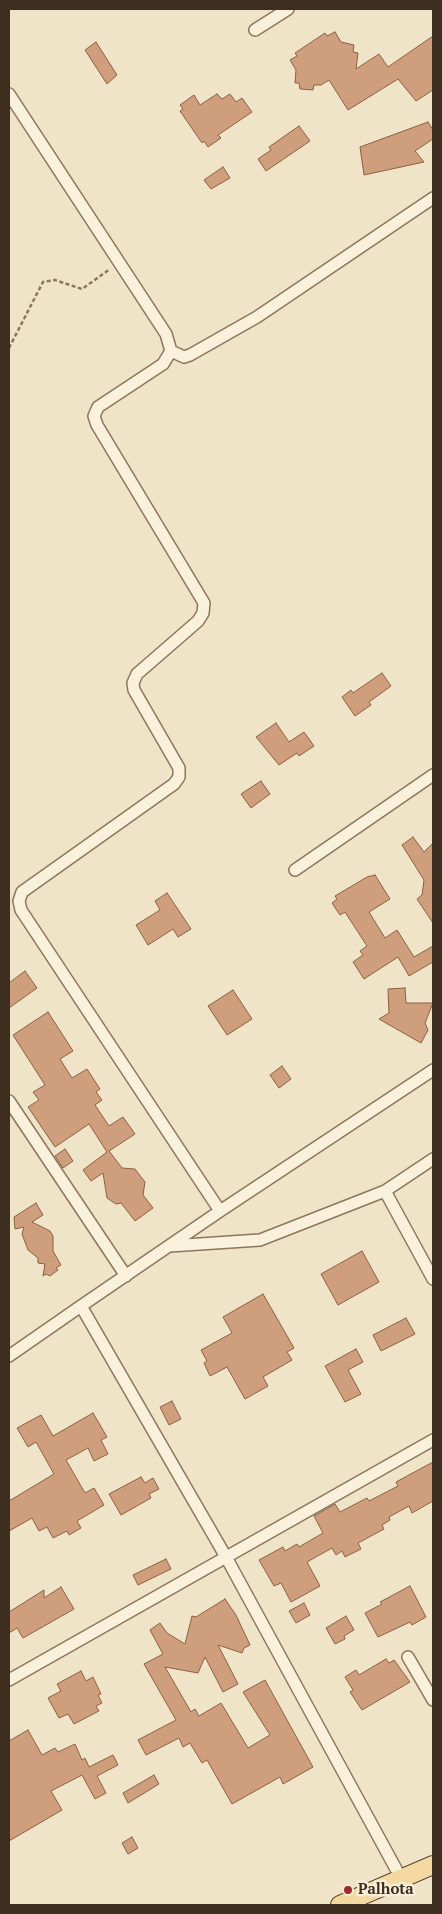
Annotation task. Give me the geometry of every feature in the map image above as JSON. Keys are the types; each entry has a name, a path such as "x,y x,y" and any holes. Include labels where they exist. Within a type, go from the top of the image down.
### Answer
{"main road":[{"path":"340,1905 402,1880 433,1865"}],"street":[{"path":"256,30 288,9"},
{"path":"9,94 166,334 171,351 163,364 98,408 94,416 97,425 204,603 203,613 198,621 137,674 133,683 134,690 180,768 179,777 174,784 22,892 19,901 22,910 220,1211"},
{"path":"171,351 184,357 190,355 257,317 433,198"},
{"path":"295,870 433,775"},
{"path":"9,1356 168,1246 433,1070"},
{"path":"9,1101 126,1276"},
{"path":"168,1246 260,1240 385,1191 433,1159"},
{"path":"385,1191 433,1279"},
{"path":"81,1306 226,1557 402,1880"},
{"path":"9,1680 433,1440"},
{"path":"408,1657 433,1700"}],"path":[{"path":"9,348 43,282 55,280 82,289 98,280 119,262"}],"building":[{"path":"335,32 341,42 354,45 353,52 358,53 356,69 379,54 388,67 433,36 433,90 416,101 398,79 348,110 329,80 321,85 314,85 313,90 300,89 299,83 295,83 296,70 290,60 297,56 295,53 325,33 327,36"},
{"path":"96,42 117,75 107,84 85,50"},
{"path":"217,94 222,99 230,94 236,102 242,98 252,112 218,135 221,138 208,147 204,141 202,143 180,111 183,109 180,105 194,95 200,105"},
{"path":"428,122 433,130 433,139 415,151 424,162 364,175 360,147"},
{"path":"299,126 310,141 266,171 258,159 271,150 269,147"},
{"path":"223,167 230,178 211,189 204,180"},
{"path":"382,673 391,686 369,702 371,705 355,716 342,697 351,690 353,693"},
{"path":"276,723 289,742 304,732 314,746 299,756 297,753 279,765 256,737"},
{"path":"261,781 270,794 251,808 241,794"},
{"path":"413,837 424,852 433,843 433,923 417,899 422,895 424,880 402,845"},
{"path":"375,875 390,899 369,912 385,938 397,930 414,957 433,946 433,962 409,976 398,957 364,979 353,962 363,955 360,951 367,946 345,912 340,915 332,903 337,899 335,896 367,877"},
{"path":"167,893 191,929 178,937 173,929 148,945 136,925 160,910 155,901"},
{"path":"25,971 37,988 9,1008 9,983"},
{"path":"405,988 406,1003 433,1003 425,1023 428,1030 421,1043 379,1019 389,1013 388,989"},
{"path":"233,990 252,1019 227,1035 208,1006"},
{"path":"48,1012 73,1051 60,1059 72,1078 87,1069 100,1089 96,1092 102,1100 95,1105 109,1126 123,1117 135,1134 109,1151 122,1168 135,1169 145,1182 143,1195 153,1208 135,1221 121,1203 116,1204 107,1198 103,1173 91,1181 83,1170 107,1152 89,1124 55,1147 28,1107 39,1100 33,1092 45,1085 13,1035"},
{"path":"282,1066 291,1079 279,1088 270,1075"},
{"path":"65,1149 73,1161 63,1168 55,1156"},
{"path":"36,1203 43,1215 32,1222 50,1231 53,1236 53,1251 61,1265 50,1276 46,1274 43,1276 45,1264 38,1263 38,1258 28,1250 22,1234 24,1227 15,1229 14,1217"},
{"path":"362,1251 379,1282 338,1305 321,1274"},
{"path":"263,1294 294,1348 287,1352 292,1360 263,1377 268,1386 245,1399 227,1367 210,1376 204,1363 207,1361 201,1350 232,1333 223,1317"},
{"path":"406,1318 415,1334 381,1351 373,1335"},
{"path":"356,1349 363,1362 348,1370 361,1394 345,1402 325,1366"},
{"path":"172,1401 181,1419 169,1425 160,1407"},
{"path":"93,1413 107,1437 101,1440 108,1454 94,1461 88,1448 66,1460 85,1493 94,1488 104,1505 77,1521 81,1528 69,1535 67,1531 53,1538 47,1527 39,1531 32,1518 9,1531 9,1501 54,1474 36,1442 28,1447 17,1428 41,1415 53,1436"},
{"path":"433,1462 433,1501 412,1513 409,1506 389,1517 390,1520 382,1525 384,1529 358,1543 361,1549 345,1557 342,1551 336,1555 332,1548 307,1562 320,1586 291,1602 281,1583 274,1586 259,1560 283,1547 285,1551 297,1544 299,1547 323,1533 314,1516 335,1504 340,1512 367,1498 369,1501 398,1486 396,1482"},
{"path":"141,1477 145,1483 153,1478 159,1489 149,1494 151,1498 121,1515 109,1494"},
{"path":"166,1559 171,1569 138,1585 133,1575"},
{"path":"410,1586 426,1617 412,1625 410,1622 378,1637 365,1613 382,1604 380,1602"},
{"path":"61,1587 74,1609 23,1638 17,1628 9,1633 9,1612 44,1590 44,1598"},
{"path":"225,1599 236,1615 250,1645 244,1648 242,1653 218,1645 238,1684 223,1692 205,1657 198,1673 165,1667 191,1712 195,1709 199,1716 221,1703 248,1748 270,1735 243,1692 265,1680 313,1767 283,1784 280,1777 232,1804 207,1760 202,1763 190,1743 183,1747 179,1738 146,1755 138,1740 176,1720 144,1664 163,1654 150,1630 160,1623 167,1633 185,1644 192,1616 196,1617"},
{"path":"304,1603 310,1615 296,1623 289,1611"},
{"path":"346,1616 354,1630 344,1636 345,1639 335,1644 326,1628"},
{"path":"386,1659 389,1663 394,1660 410,1682 362,1710 350,1692 353,1690 345,1677 356,1670 359,1675"},
{"path":"81,1671 86,1681 93,1677 101,1694 98,1695 102,1703 96,1706 99,1711 74,1724 68,1714 59,1718 48,1698 61,1691 57,1684"},
{"path":"28,1730 42,1755 55,1748 58,1752 75,1744 82,1760 85,1758 89,1767 113,1755 118,1765 97,1776 106,1793 95,1799 82,1775 51,1791 62,1810 9,1841 9,1741"},
{"path":"154,1775 159,1784 128,1803 123,1793"},
{"path":"132,1837 138,1848 128,1854 122,1843"}],"place":[{"name":"Palhota","path":"348,1890"}]}
